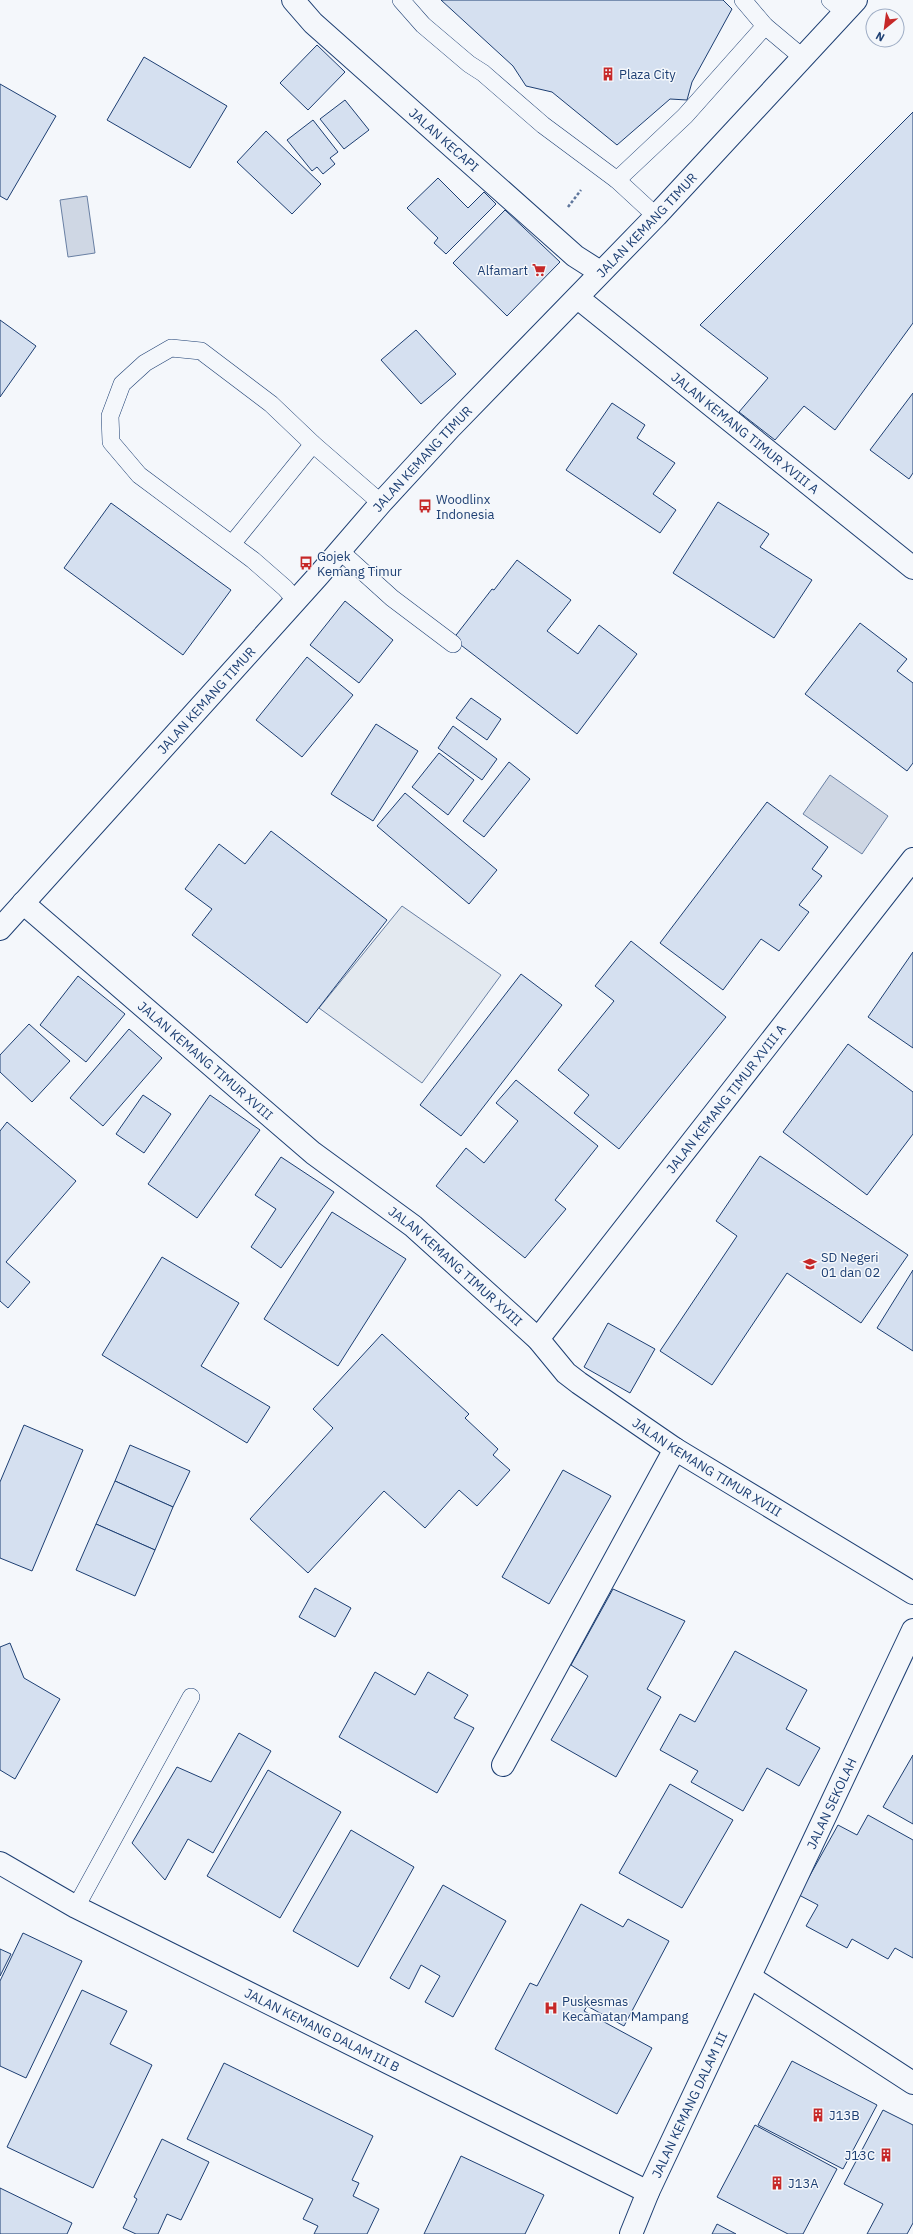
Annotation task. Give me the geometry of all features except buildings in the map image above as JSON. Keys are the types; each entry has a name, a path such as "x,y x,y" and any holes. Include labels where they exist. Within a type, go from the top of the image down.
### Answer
{"street":[{"name":"JALAN KECAPI","path":"292,0 313,23 548,233 575,256 600,272"},
{"name":"JALAN KEMANG TIMUR","path":"0,929 296,601 381,503 450,428 578,298 600,272 656,216 802,58 844,4"},
{"name":"JALAN KEMANG TIMUR XVIII A","path":"578,298 913,568"},
{"name":"JALAN KEMANG TIMUR XVIII A","path":"538,1338 913,859"},
{"name":"JALAN KEMANG TIMUR XVIII","path":"23,903 313,1153 413,1226 538,1338 566,1373 675,1449 913,1593"},
{"path":"503,1765 675,1449"},
{"name":"JALAN SEKOLAH","path":"750,1977 913,1630"},
{"name":"JALAN KEMANG DALAM III B","path":"0,1863 76,1907 648,2192"},
{"path":"750,1977 913,2083"},
{"name":"JALAN KEMANG DALAM III","path":"631,2234 648,2192 750,1977"}],"lane":[{"path":"401,0 423,25 469,64 483,73 543,125 598,168 617,180 656,216"},
{"path":"743,0 765,26 802,58"},
{"path":"617,180 685,116 765,26"},
{"path":"296,601 286,588 232,544 139,475 111,442 110,416 122,384 145,363 171,348 201,351 271,404 313,444 381,503"},
{"path":"232,544 313,444"},
{"path":"340,551 392,598 453,644"},
{"path":"76,1907 191,1697"}],"path":[{"path":"548,233 598,168"}],"shaded area":[{"path":"87,196 95,253 68,257 60,200"},
{"path":"830,775 888,816 862,854 803,814"},
{"path":"402,906 501,975 422,1083 319,1008"}],"place":[{"name":"Plaza City","path":"608,74"},
{"name":"Alfamart","path":"539,270"},
{"name":"Woodlinx Indonesia","path":"425,506"},
{"name":"Gojek Kemang Timur","path":"306,563"},
{"name":"SD Negeri 01 dan 02","path":"810,1264"},
{"name":"Puskesmas Kecamatan Mampang","path":"551,2008"},
{"name":"J13B","path":"818,2115"},
{"name":"J13C","path":"886,2155"},
{"name":"J13A","path":"777,2183"}]}
